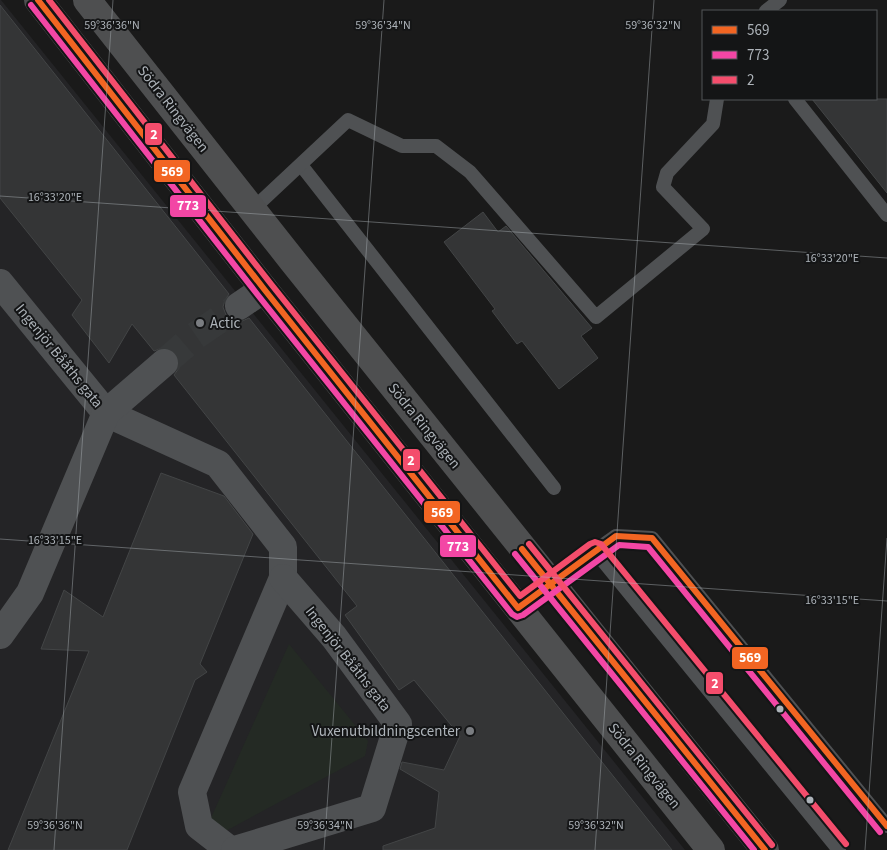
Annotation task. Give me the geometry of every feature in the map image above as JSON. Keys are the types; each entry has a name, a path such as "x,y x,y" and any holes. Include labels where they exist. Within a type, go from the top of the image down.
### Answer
{"main road":[{"name":"Södra Ringvägen","path":"38,0 264,289 711,850"},
{"name":"Södra Ringvägen","path":"88,0 252,210 764,850"},
{"path":"264,289 292,260"}],"street":[{"name":"Ingenjör Bååths gata","path":"0,283 106,413 218,464 283,548 283,578 192,792 199,826 230,850"},
{"path":"239,306 264,289"},
{"path":"0,635 30,593 106,413 164,363"},
{"name":"Ingenjör Bååths gata","path":"235,850 372,808 398,724 334,637 283,578"}],"lane":[{"path":"767,10 780,0"},
{"path":"252,210 348,120 402,146 436,146 470,172 596,317 703,229 663,187 667,174 713,124 717,100"},
{"path":"796,100 887,215"},
{"path":"301,165 554,488"},
{"path":"518,608 616,536 652,538 887,826"},
{"path":"595,551 839,850"}],"shaded area":[{"path":"1,0 685,850 0,850"},
{"path":"289,644 368,741 365,756 224,832 211,818"}],"building":[{"path":"0,5 229,294 223,307 226,315 240,322 249,318 672,850 383,850 383,846 435,828 439,792 400,769 402,762 444,770 460,736 414,680 399,690 345,615 357,606 174,375 179,368 179,360 175,352 170,348 154,351 132,324 109,363 72,315 82,300 0,198"},
{"path":"887,99 887,193 813,100"},
{"path":"483,212 498,232 506,226 592,328 581,336 598,358 559,389 522,341 517,344 492,311 495,309 444,242"},
{"path":"161,473 224,496 253,534 200,664 207,672 195,680 127,850 8,850 89,651 41,649 64,590 103,617"}],"tunnel":[{"path":"164,363 195,336 239,306"}],"transit line":[{"name":"569","path":"38,0 264,289 518,608 616,536 652,538 887,826"},
{"name":"2","path":"49,0 271,284 520,596 590,544 595,542 601,544 846,844"},
{"name":"773","path":"31,5 257,294 512,614 517,617 523,615 619,545 648,547 880,832"},
{"name":"2","path":"529,544 772,845"},
{"name":"569","path":"522,549 765,850"},
{"name":"773","path":"515,554 754,850"}],"place":[{"name":"Actic","path":"200,323"},
{"name":"Vuxenutbildningscenter","path":"470,731"}]}
